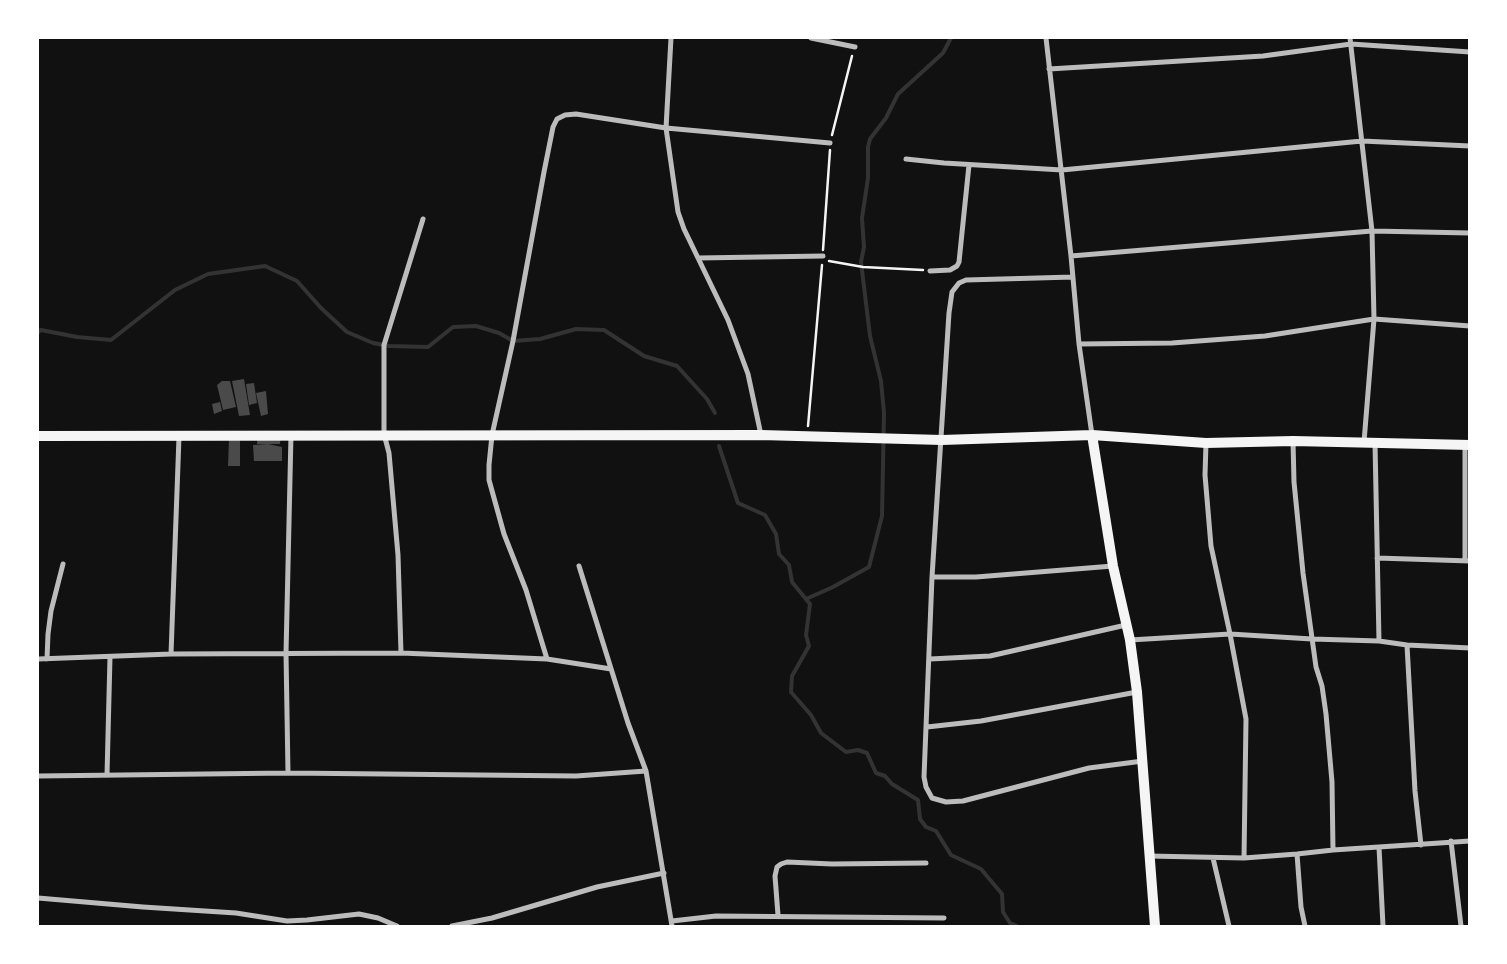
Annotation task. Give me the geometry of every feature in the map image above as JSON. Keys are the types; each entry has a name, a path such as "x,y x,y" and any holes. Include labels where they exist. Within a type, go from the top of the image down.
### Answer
{"main road":[{"path":"38,436 179,437 291,434 808,435 942,440 1092,436 1206,443 1293,441 1467,445"},
{"path":"1092,436 1113,566 1130,640 1137,692 1155,926"}],"street":[{"path":"671,38 666,128 678,212 684,229 728,320 748,374 761,435"},
{"path":"811,38 854,47"},
{"path":"1046,38 1062,170 1079,344 1092,436"},
{"path":"1350,38 1372,231 1374,319 1364,442"},
{"path":"1049,69 1263,56 1351,44 1470,52"},
{"path":"547,659 526,590 504,534 489,480 488,465 492,435 514,341 544,172 557,119 565,115 576,114 666,128 830,143"},
{"path":"906,159 969,165 1062,170 1362,141 1470,146"},
{"path":"930,271 950,270 957,266 959,262 969,165"},
{"path":"401,653 398,556 389,454 384,434 384,345 423,220"},
{"path":"1071,256 1372,231 1470,233"},
{"path":"698,258 822,258"},
{"path":"1073,277 966,280 959,283 952,292 949,313 932,577 924,777 926,787 932,798 946,802 963,801 1089,768 1143,761"},
{"path":"1079,344 1172,343 1265,336 1374,319 1470,326"},
{"path":"288,773 286,653 291,434"},
{"path":"171,654 179,437"},
{"path":"1293,441 1294,482 1312,639 1326,714 1332,782 1333,850"},
{"path":"1206,443 1206,493 1211,546 1244,703 1247,734 1244,858"},
{"path":"1375,443 1379,641"},
{"path":"1377,558 1467,561 1467,445"},
{"path":"47,659 51,610 62,564"},
{"path":"579,566 611,669 646,771 672,924 716,916 778,915 944,918"},
{"path":"932,577 976,577 1113,566"},
{"path":"930,659 990,656 1127,625"},
{"path":"1130,640 1230,634 1379,641 1408,645 1470,648"},
{"path":"1408,645 1415,791 1421,845"},
{"path":"38,659 171,654 401,653 547,659 611,669"},
{"path":"107,775 110,657"},
{"path":"926,727 981,722 1137,692"},
{"path":"38,776 288,773 576,776 646,771"},
{"path":"1451,841 1461,926"},
{"path":"1149,856 1244,858 1421,845 1451,841 1470,842"},
{"path":"1379,847 1383,926"},
{"path":"1297,854 1304,926"},
{"path":"1213,858 1229,926"},
{"path":"778,915 774,876 777,867 781,864 787,862 926,862"},
{"path":"452,926 492,918 597,887 664,873"},
{"path":"38,898 236,913 287,921 359,914 378,918 397,926"}],"path":[{"path":"808,435 830,143 854,47"},
{"path":"822,258 863,267 930,271"}],"building":[{"path":"244,379 250,415 239,416 232,381"},
{"path":"222,381 230,381 236,407 223,410 217,385"},
{"path":"254,383 257,403 249,405 246,384"},
{"path":"266,391 268,414 261,416 256,393"},
{"path":"220,402 222,411 214,414 212,404"},
{"path":"258,433 281,433 280,444 257,444"},
{"path":"229,439 240,439 240,466 228,466"},
{"path":"268,444 282,447 282,461 254,461 253,445"}],"waterway":[{"path":"806,599 833,587 869,567 882,516 884,413 881,381 870,336 861,262 864,247 862,218 868,178 868,147 870,139 886,118 898,94 943,53 951,38"},
{"path":"38,332 41,330 77,337 111,340 175,290 208,274 265,266 297,281 321,308 347,332 373,343 389,346 428,347 453,327 476,326 499,333 513,341 540,339 576,329 604,330 644,356 677,366 707,399 715,413"},
{"path":"719,446 738,503 765,515 776,534 779,554 789,565 792,582 810,604 806,635 809,646 792,676 791,692 811,715 821,733 846,752 858,750 867,753 876,773 885,776 892,784 918,800 920,819 926,827 936,831 951,855 981,869 1002,894 1003,912 1010,923 1017,926"}]}
